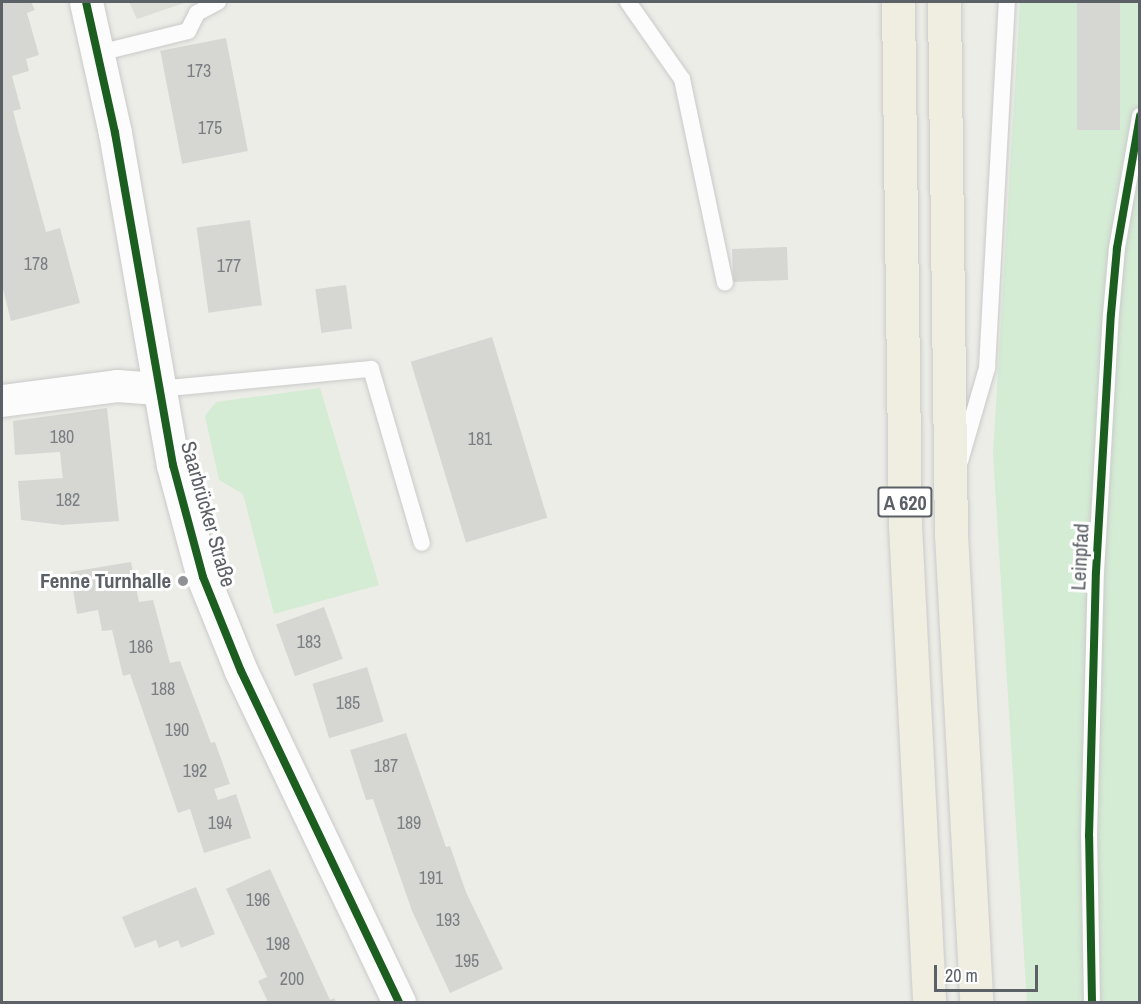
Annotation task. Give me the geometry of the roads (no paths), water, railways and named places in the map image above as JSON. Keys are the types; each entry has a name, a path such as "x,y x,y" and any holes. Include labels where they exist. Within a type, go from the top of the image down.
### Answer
{"highway":[{"name":"A 620","path":"898,2 905,525 929,1002"},
{"name":"A 620","path":"944,2 950,493 976,1002"}],"street":[{"name":"Saarbrücker Straße","path":"86,2 99,53 173,465 203,578 242,671 399,1002"},
{"path":"2,401 117,386 158,389"}],"lane":[{"path":"99,53 188,31 197,13 218,2"},
{"path":"628,2 682,79 725,284"},
{"path":"950,493 987,368 1007,2"},
{"name":"Leinpfad","path":"1092,1002 1089,836 1097,560 1118,248 1140,116"},
{"path":"158,389 371,369 422,543"}],"place":[{"name":"Fenne Turnhalle","path":"183,581"}]}
